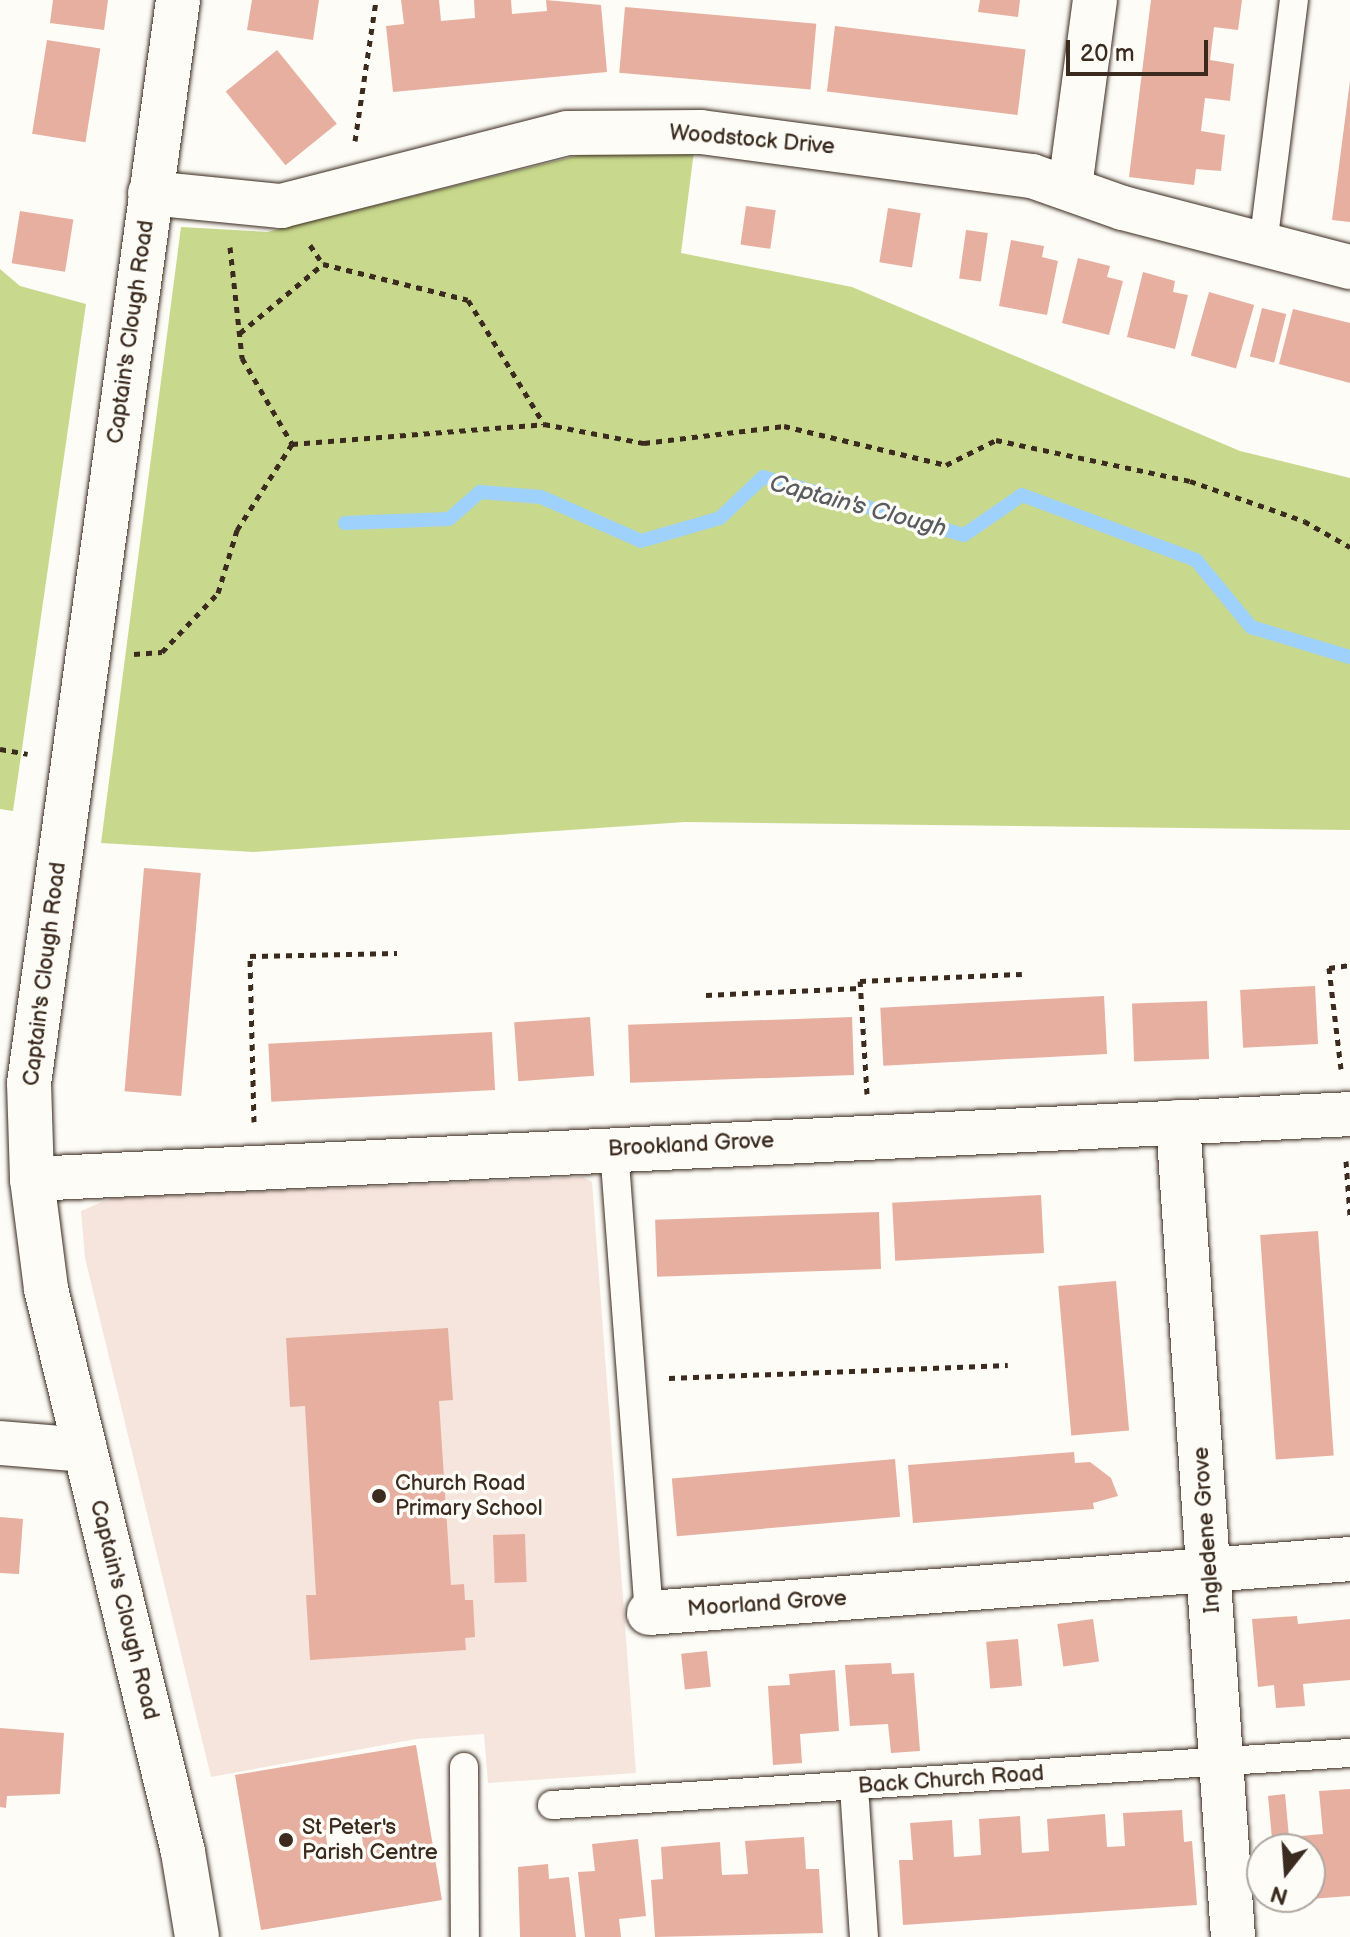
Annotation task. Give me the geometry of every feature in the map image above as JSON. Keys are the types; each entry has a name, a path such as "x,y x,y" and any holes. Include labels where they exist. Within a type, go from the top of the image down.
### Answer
{"street":[{"name":"Captain's Clough Road","path":"178,0 87,657 15,1080 46,1289 197,1937"},
{"path":"1070,187 1095,0"},
{"name":"Woodstock Drive","path":"150,193 225,204 281,206 567,133 628,130 776,140 980,166 1070,187 1263,245 1350,267"},
{"name":"Brookland Grove","path":"32,1179 1346,1114"},
{"name":"Ingledene Grove","path":"1178,1122 1233,1937"},
{"path":"0,1443 85,1450"},
{"name":"Moorland Grove","path":"649,1613 1350,1559"}],"lane":[{"path":"1263,245 1294,0"},
{"name":"Moorland Grove","path":"614,1149 649,1613"},
{"name":"Back Church Road","path":"552,1805 1350,1753"},
{"path":"464,1767 465,1937"},
{"path":"854,1787 864,1937"}],"path":[{"path":"347,191 376,0"},
{"path":"225,204 242,358 292,444"},
{"path":"281,206 323,264 468,300 544,424"},
{"path":"239,334 323,264"},
{"path":"292,444 544,424 644,443 784,426 946,465 996,440 1190,481 1304,521 1350,547"},
{"path":"87,657 162,652 188,631 218,593 237,530 292,444"},
{"path":"255,1167 250,956 397,953"},
{"path":"1350,965 1329,968 1346,1114 1350,1216"},
{"path":"869,1137 860,981 1022,974"},
{"path":"706,995 860,988"},
{"path":"632,1380 1008,1365"}],"shaded area":[{"name":"Church Road Primary School","path":"583,1177 592,1182 636,1773 488,1783 484,1734 416,1739 211,1777 85,1258 81,1211 111,1198"}],"green space":[{"path":"694,151 681,253 852,287 1240,451 1350,478 1350,830 685,822 253,852 101,843 181,227 267,232 592,152"},
{"path":"0,269 20,286 86,304 13,811 0,809"}],"building":[{"path":"53,0 108,0 104,30 50,23"},
{"path":"252,0 319,0 313,40 247,30"},
{"path":"401,0 439,0 441,21 475,18 474,0 511,0 512,14 547,11 546,0 601,5 607,72 393,92 386,26 404,24"},
{"path":"980,0 1020,0 1018,17 978,12"},
{"path":"1151,0 1242,0 1238,30 1214,27 1210,60 1234,64 1230,101 1205,98 1201,131 1225,135 1221,171 1196,169 1194,185 1129,177"},
{"path":"625,7 816,24 811,89 619,73"},
{"path":"835,26 1026,49 1018,115 827,92"},
{"path":"47,40 100,48 85,142 32,134"},
{"path":"277,50 337,124 285,165 226,92"},
{"path":"1350,81 1350,222 1332,220"},
{"path":"746,206 776,210 770,249 741,245"},
{"path":"888,208 921,213 912,267 879,262"},
{"path":"20,211 73,219 65,272 12,263"},
{"path":"966,230 988,233 981,282 959,279"},
{"path":"1011,240 1044,246 1042,257 1058,261 1047,315 999,306"},
{"path":"1078,258 1110,266 1107,277 1123,281 1109,335 1062,323"},
{"path":"1143,272 1175,281 1173,292 1188,295 1175,349 1127,337"},
{"path":"1209,292 1254,305 1236,368 1191,355"},
{"path":"1262,308 1286,314 1274,363 1250,357"},
{"path":"1293,309 1350,323 1350,383 1279,364"},
{"path":"144,868 201,873 181,1096 124,1091"},
{"path":"1315,986 1318,1044 1243,1048 1240,990"},
{"path":"1104,996 1107,1054 883,1066 880,1008"},
{"path":"1207,1001 1209,1059 1134,1062 1132,1004"},
{"path":"590,1017 594,1076 518,1081 514,1022"},
{"path":"852,1017 854,1075 630,1083 628,1025"},
{"path":"492,1032 495,1090 271,1102 268,1044"},
{"path":"1041,1195 1044,1253 895,1261 892,1203"},
{"path":"879,1212 881,1269 657,1277 655,1220"},
{"path":"1318,1231 1334,1455 1276,1459 1260,1235"},
{"path":"1116,1281 1129,1430 1071,1435 1058,1286"},
{"path":"448,1328 453,1400 439,1401 451,1585 464,1584 465,1600 473,1600 475,1637 465,1638 466,1650 310,1660 306,1595 316,1595 305,1406 290,1407 286,1338"},
{"path":"1074,1452 1075,1463 1090,1462 1111,1478 1118,1496 1093,1503 1094,1509 913,1523 908,1465"},
{"path":"895,1459 900,1517 677,1536 672,1479"},
{"path":"0,1517 23,1519 19,1574 0,1573"},
{"path":"525,1534 527,1582 495,1583 493,1535"},
{"path":"1297,1616 1298,1624 1350,1619 1350,1680 1303,1684 1305,1706 1276,1708 1274,1685 1258,1687 1252,1619"},
{"path":"1093,1619 1099,1662 1063,1667 1057,1624"},
{"path":"1018,1639 1022,1686 990,1689 986,1642"},
{"path":"707,1651 711,1687 685,1690 681,1654"},
{"path":"891,1663 892,1674 914,1673 920,1751 891,1753 888,1724 850,1726 845,1665"},
{"path":"835,1670 839,1731 800,1734 802,1763 773,1765 768,1686 790,1685 789,1674"},
{"path":"0,1728 64,1733 60,1794 7,1796 6,1808 0,1807"},
{"name":"St Peter's Parish Centre","path":"416,1745 442,1900 261,1930 235,1775","holes":["360,1825 364,1850 329,1856 325,1830"]},
{"path":"1350,1789 1350,1896 1326,1898 1326,1833 1323,1833 1319,1791"},
{"path":"1285,1794 1289,1833 1271,1833 1268,1796"},
{"path":"1182,1810 1184,1842 1192,1841 1197,1905 903,1925 899,1860 913,1860 910,1823 952,1820 954,1857 981,1855 979,1819 1020,1816 1022,1853 1049,1851 1047,1819 1105,1814 1107,1847 1125,1846 1123,1813"},
{"path":"804,1837 806,1869 819,1869 823,1933 655,1937 651,1880 663,1879 661,1847 720,1842 722,1875 748,1874 745,1841"},
{"path":"638,1839 646,1916 619,1919 621,1937 585,1937 578,1872 595,1871 592,1844"},
{"path":"548,1864 549,1879 569,1877 576,1937 520,1937 518,1867"}],"waterway":[{"name":"Captain's Clough","path":"345,523 449,519 480,492 541,497 641,541 720,518 763,477 964,535 1022,495 1196,560 1251,627 1350,657"}],"place":[{"name":"Church Road Primary School","path":"379,1496"},
{"name":"St Peter's Parish Centre","path":"286,1840"}]}
